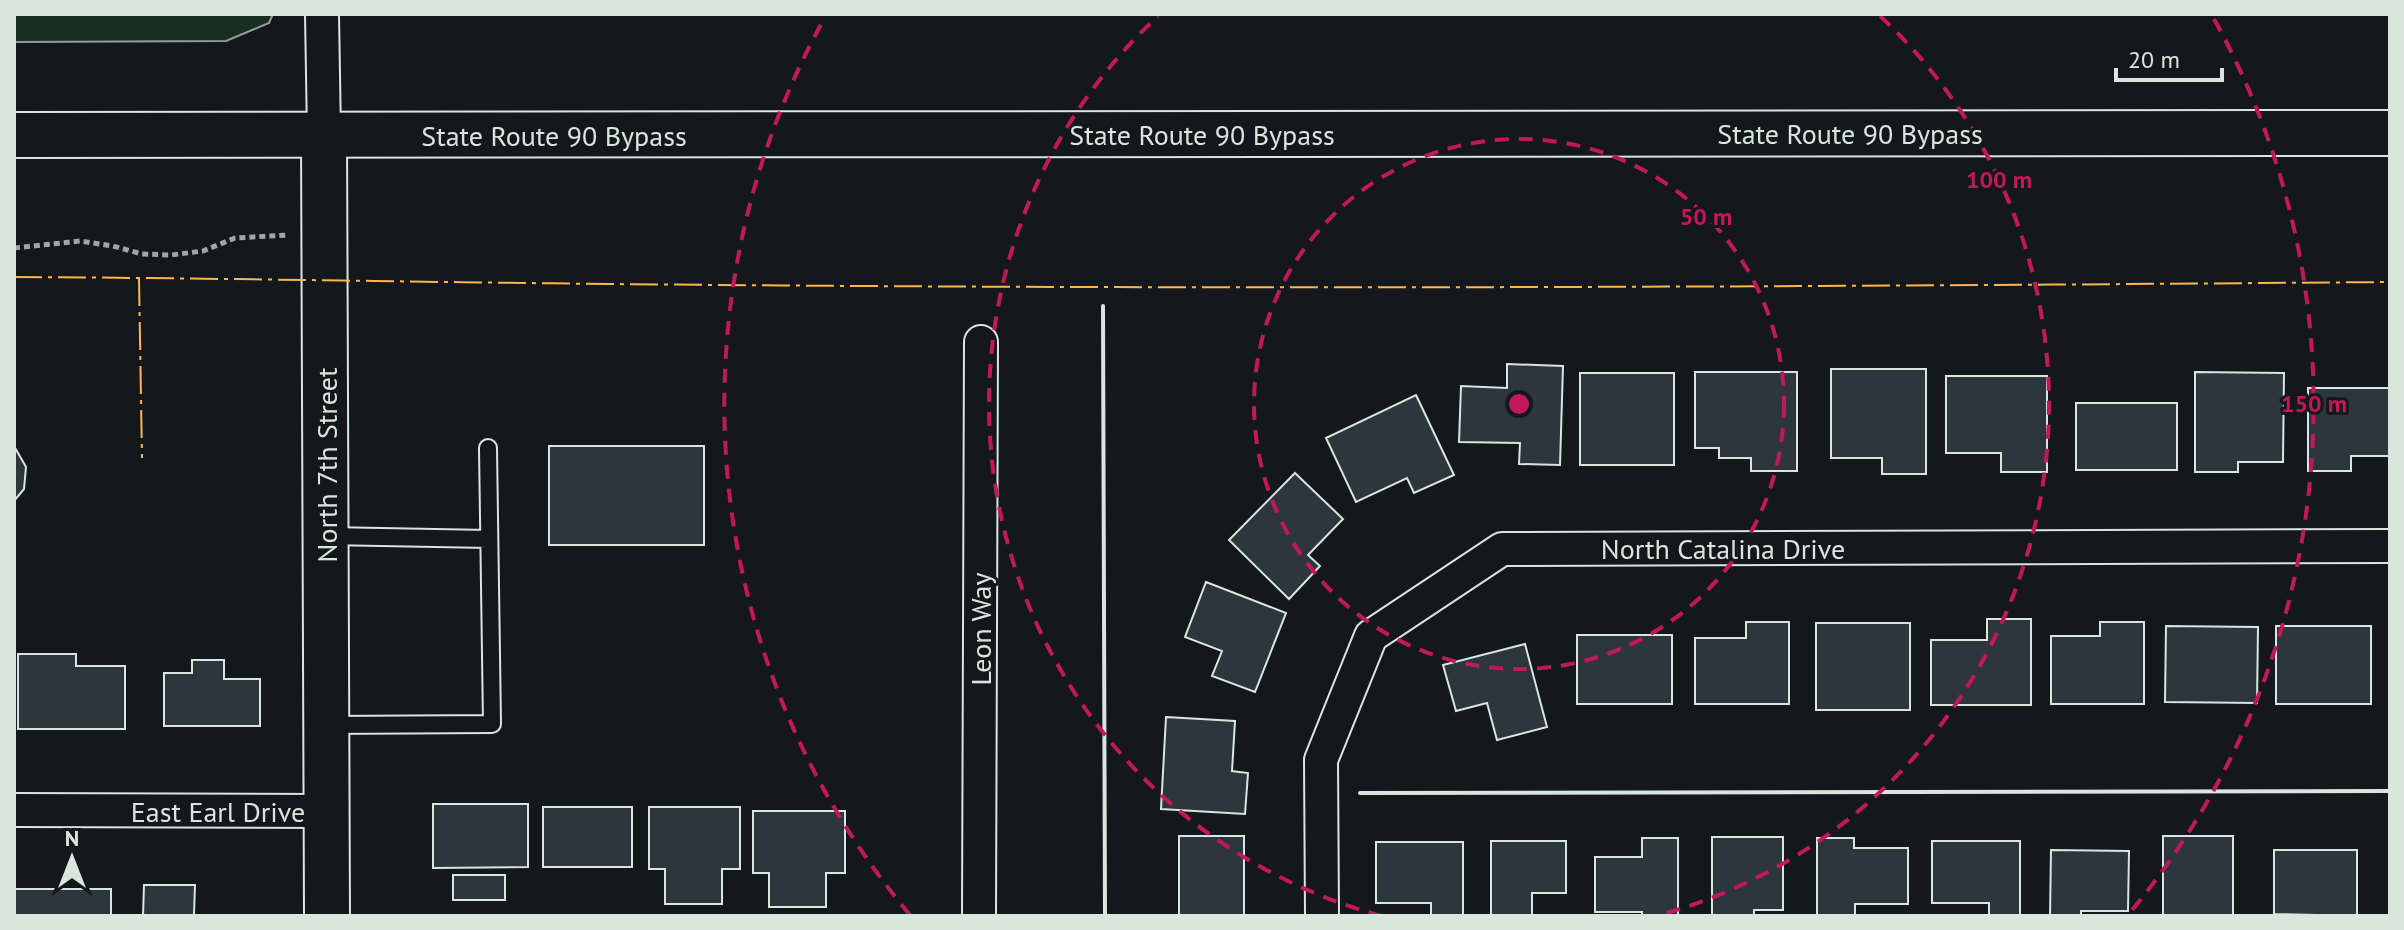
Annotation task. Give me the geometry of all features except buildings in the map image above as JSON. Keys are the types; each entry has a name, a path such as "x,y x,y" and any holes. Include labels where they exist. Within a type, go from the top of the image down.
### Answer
{"main road":[{"name":"State Route 90 Bypass","path":"14,135 2390,133"},
{"name":"North 7th Street","path":"324,135 327,916"}],"street":[{"name":"North 7th Street","path":"322,14 324,135"},
{"name":"Leon Way","path":"979,916 981,342"},
{"name":"North Catalina Drive","path":"1322,916 1321,760 1371,636 1502,549 2390,546"},
{"name":"East Earl Drive","path":"14,810 326,811"}],"lane":[{"path":"326,725 492,724 488,448"},
{"path":"326,536 489,539"}],"path":[{"path":"14,248 80,241 142,254 171,255 203,251 235,238 325,232"}],"green space":[{"path":"14,14 273,14 269,23 226,41 14,42"}],"wall":[{"path":"1103,306 1105,916"},
{"path":"1360,793 2390,791"}],"power":[{"path":"14,277 1056,287 2390,282"},
{"path":"139,278 142,458"}]}
